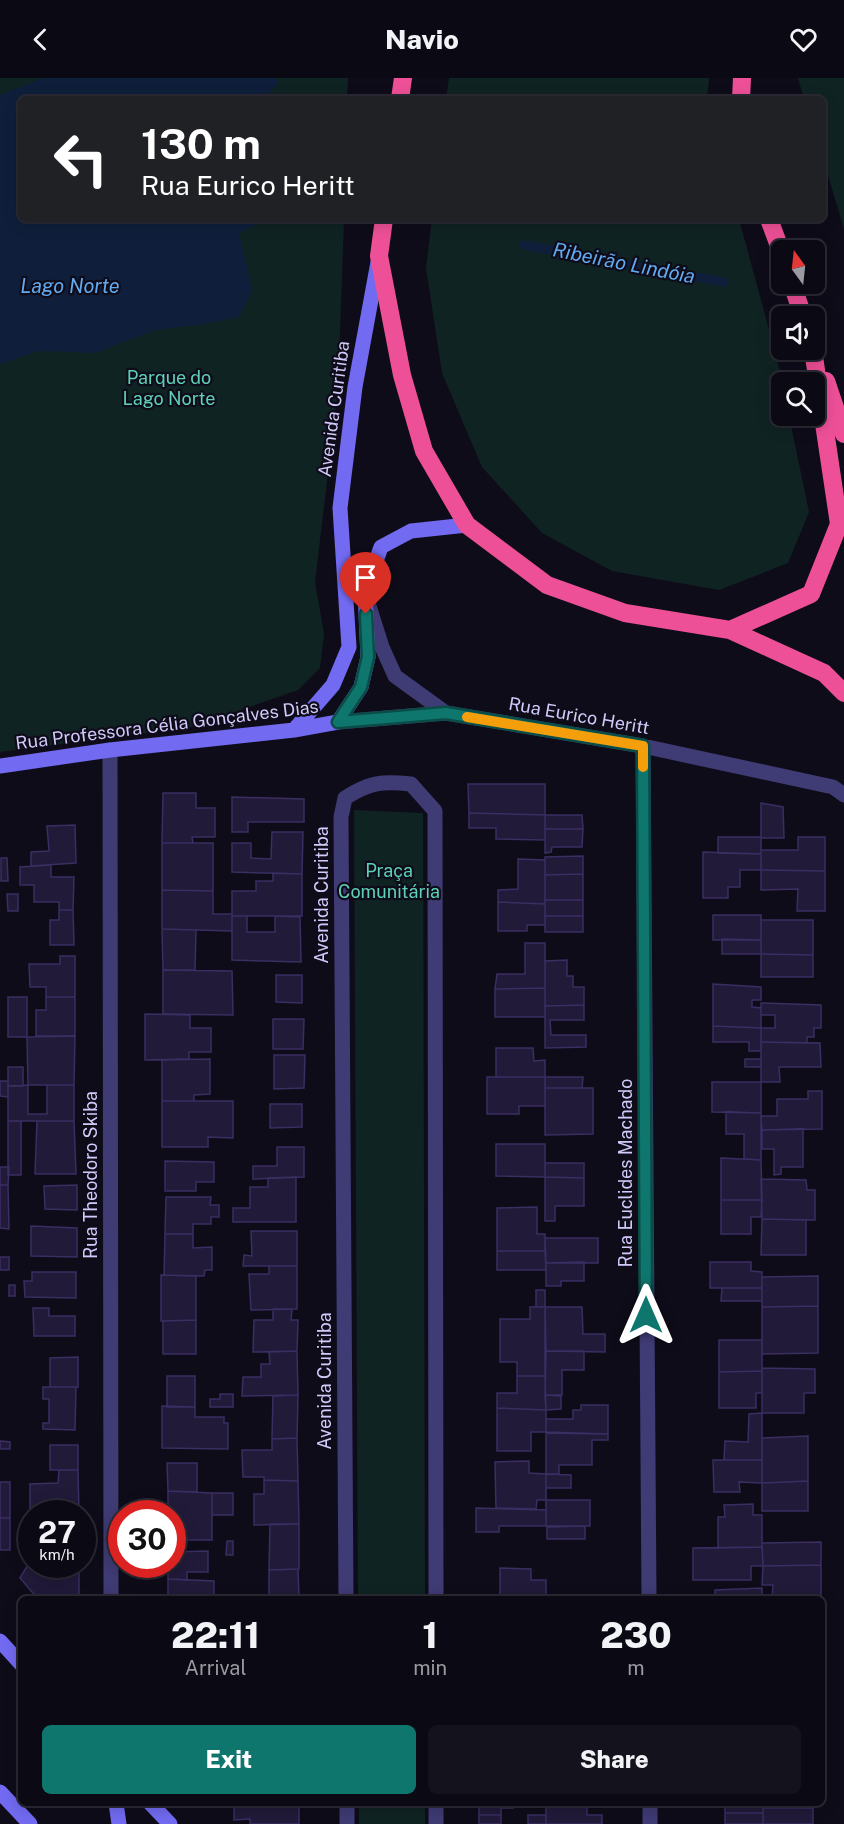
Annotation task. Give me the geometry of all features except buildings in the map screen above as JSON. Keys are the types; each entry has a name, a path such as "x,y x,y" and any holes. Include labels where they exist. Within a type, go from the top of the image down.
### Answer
{"highway":[{"path":"400,96 403,78"},
{"path":"741,96 742,78"},
{"path":"384,222 379,256 402,375 424,451 467,525 547,585 625,613 730,630 824,673 844,693"},
{"path":"771,222 777,240"},
{"path":"730,630 811,594 839,524 816,360"},
{"path":"818,360 844,434"}],"street":[{"name":"Avenida Curitiba","path":"294,730 333,685 349,647 340,508 355,387 379,256"},
{"path":"338,722 361,687 368,657 365,592 381,547 411,531 467,525"},
{"path":"365,592 382,647 394,676 446,713"},
{"name":"Rua Professora Célia Gonçalves Dias","path":"0,766 110,750 294,730 338,722 446,713"},
{"name":"Rua Eurico Heritt","path":"446,713 643,746 833,787 844,795"},
{"name":"Rua Euclides Machado","path":"643,746 648,1596"},
{"name":"Rua Theodoro Skiba","path":"110,750 111,1596"},
{"name":"Avenida Curitiba","path":"346,1596 341,817 345,798 363,786 387,782 411,784 435,811 436,1596"},
{"path":"0,1641 18,1661"},
{"path":"0,1792 30,1824"},
{"path":"116,1806 119,1824"},
{"path":"153,1806 170,1824"},
{"path":"347,1806 347,1824"},
{"path":"436,1806 436,1824"},
{"path":"650,1806 650,1824"}],"green space":[{"name":"Parque do Lago Norte","path":"0,78 348,78 347,96 18,96 18,222 344,222 338,389 315,582 324,634 320,668 298,690 192,727 0,752"},
{"path":"449,78 709,78 707,96 446,96"},
{"path":"798,78 844,78 844,229 826,169 826,96 803,96"},
{"path":"432,222 740,222 771,337 771,360 777,360 780,372 771,372 771,426 791,426 809,512 788,563 719,590 612,571 542,533 482,467 442,373 426,268"},
{"name":"Praça Comunitária","path":"354,810 423,813 425,1596 358,1596"},
{"path":"359,1806 425,1806 425,1824 359,1824"}],"water":[{"name":"Lago Norte","path":"44,78 275,78 279,82 267,96 18,96 18,222 237,222 252,290 239,317 155,330 95,353 38,351 0,364 0,95"}],"waterway":[{"name":"Ribeirão Lindóia","path":"228,232 253,222"},
{"name":"Ribeirão Lindóia","path":"524,245 724,282"}],"slow traffic":[{"path":"467,717 643,746 643,767"}],"route":[{"path":"366,614 368,657 361,687 338,722 446,713 643,746 646,1315"}]}
